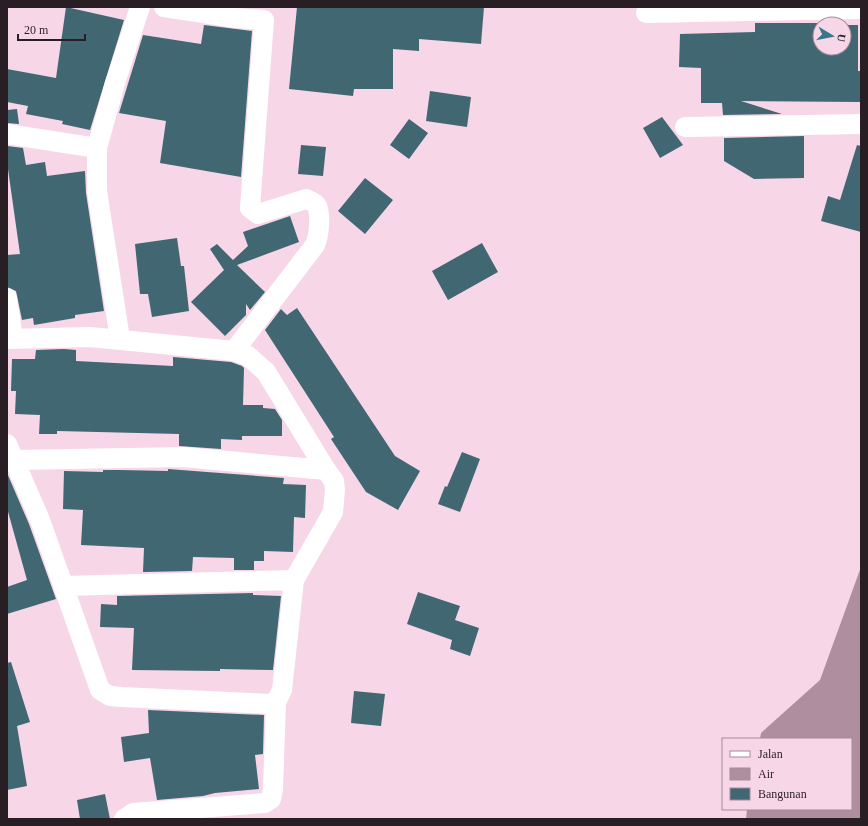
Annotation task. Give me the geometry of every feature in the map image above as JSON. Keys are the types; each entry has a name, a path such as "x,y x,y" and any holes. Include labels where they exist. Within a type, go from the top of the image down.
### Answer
{"street":[{"path":"120,339 97,191 97,148 115,83 140,7"},
{"path":"164,7 236,18 264,14 250,208 258,214 306,199 313,202 317,206 319,235 315,245 234,351"},
{"path":"646,13 861,9"},
{"path":"684,127 861,124"},
{"path":"7,134 97,148"},
{"path":"7,298 10,339 90,337 120,339 234,351 248,356 266,372 334,481 336,490 333,512 294,580 282,690 276,702 274,789 271,799 264,803 133,813 124,819"},
{"path":"276,702 271,704 122,697 110,696 100,690 62,586 40,520 10,452 183,457 326,470"},
{"path":"62,586 294,580"}],"water":[{"path":"861,567 861,819 746,819 747,810 852,810 852,738 760,738 761,733 820,680"}],"building":[{"path":"66,7 124,20 90,130 62,124 63,121 26,114 28,106 7,102 7,69 56,78"},
{"path":"297,7 484,7 481,44 419,39 419,51 393,49 393,89 354,89 353,96 289,89"},
{"path":"755,23 812,23 812,56 852,56 852,25 858,25 858,71 861,71 861,102 741,101 782,114 723,115 722,103 701,103 701,68 679,67 680,34 755,32"},
{"path":"204,25 252,31 241,177 160,163 166,121 119,113 143,35 201,44"},
{"path":"430,91 471,97 467,127 426,121"},
{"path":"17,109 19,124 7,123 7,110"},
{"path":"662,117 683,145 660,158 643,128"},
{"path":"409,119 428,133 409,159 390,145"},
{"path":"804,136 804,178 754,179 724,161 724,138"},
{"path":"301,145 326,147 323,176 298,174"},
{"path":"857,145 861,146 861,232 821,221 828,196 840,200"},
{"path":"7,146 23,148 26,165 45,162 47,176 85,171 86,193 104,311 75,315 75,318 34,325 33,318 22,320 16,291 7,287 7,255 20,254 7,162"},
{"path":"365,178 393,200 365,234 338,211"},
{"path":"290,216 299,242 237,265 265,292 250,310 246,304 246,315 225,336 191,302 224,270 210,249 217,244 233,260 248,246 243,232"},
{"path":"177,238 181,266 184,266 189,311 152,317 148,294 140,294 135,244"},
{"path":"482,243 498,272 448,300 432,271"},
{"path":"297,308 395,456 420,471 398,510 366,492 331,439 334,437 265,330 281,309 287,315"},
{"path":"36,350 76,350 76,361 173,366 173,357 231,362 242,366 244,368 243,405 263,405 263,408 275,409 282,420 282,436 242,436 242,440 221,439 221,449 179,446 179,434 57,431 57,434 39,434 40,415 15,414 16,391 11,391 12,359 35,359"},
{"path":"462,452 480,459 460,512 438,504"},
{"path":"168,469 284,478 283,484 306,485 305,518 294,517 293,552 264,551 264,561 254,561 254,570 234,570 234,558 193,557 192,571 143,572 144,548 81,545 83,510 63,509 64,471 168,471"},
{"path":"7,473 29,524 56,599 7,614 7,587 27,580 7,508"},
{"path":"418,592 460,606 455,620 479,628 470,656 450,649 452,640 407,624"},
{"path":"253,593 253,595 281,596 273,670 132,670 134,628 100,627 101,604 117,605 117,596"},
{"path":"11,662 30,722 17,726 27,786 7,790 7,663"},
{"path":"354,691 385,694 381,726 351,723"},
{"path":"148,710 264,715 263,754 255,755 259,789 157,800 150,758 124,762 121,737 149,733"},
{"path":"105,794 110,819 80,819 77,800"}]}
